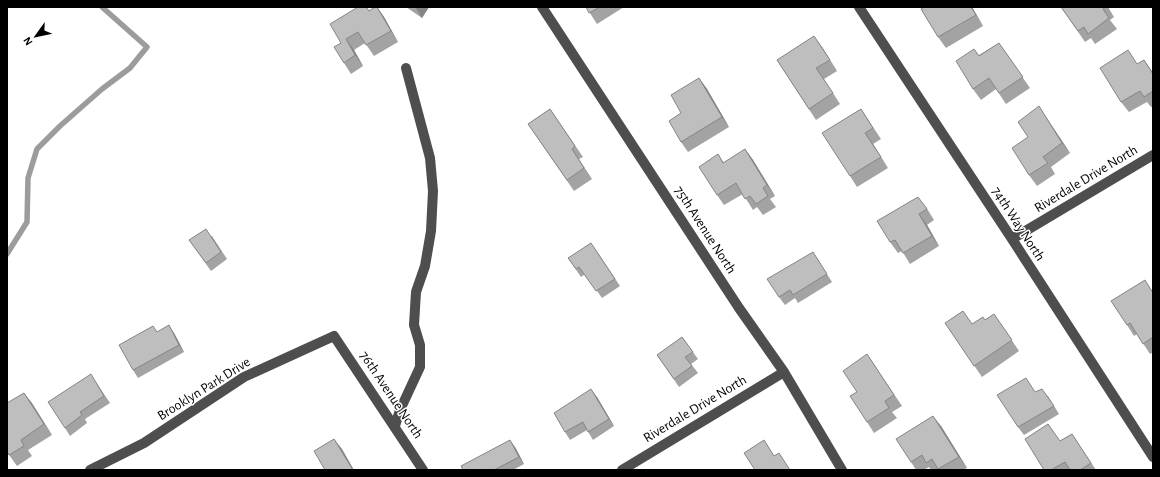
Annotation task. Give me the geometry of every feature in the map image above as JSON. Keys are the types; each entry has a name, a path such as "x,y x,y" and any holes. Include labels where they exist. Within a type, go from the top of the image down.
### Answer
{"street":[{"name":"75th Avenue North","path":"542,7 739,308 784,372 842,470"},
{"name":"74th Way North","path":"859,7 1153,457"},
{"path":"395,426 400,410 420,367 420,345 414,325 416,292 425,266 431,231 433,191 430,158 406,68"},
{"name":"Riverdale Drive North","path":"1012,239 1153,155"},
{"name":"76th Avenue North","path":"334,336 424,470"},
{"name":"Brooklyn Park Drive","path":"90,470 144,443 244,377 334,336"},
{"name":"Riverdale Drive North","path":"622,470 784,372"}],"building":[{"path":"358,7 366,7 369,11 377,7 391,31 366,45 358,32 346,39 355,55 344,63 334,47 341,43 330,24"},
{"path":"586,7 600,7 589,13"},
{"path":"924,7 971,7 976,15 938,37 921,9"},
{"path":"1061,7 1106,7 1103,9 1109,18 1088,34 1084,27 1078,31"},
{"path":"814,36 830,60 816,68 833,93 809,109 777,60"},
{"path":"999,43 1023,77 999,93 989,78 973,89 956,61 974,49 979,56"},
{"path":"1128,50 1137,64 1144,60 1153,74 1153,91 1144,97 1140,91 1121,102 1100,68"},
{"path":"699,78 722,117 681,142 669,121 681,113 671,95"},
{"path":"1039,106 1062,143 1043,157 1048,163 1029,175 1012,148 1028,137 1018,122"},
{"path":"550,109 575,146 572,149 584,168 567,180 528,124"},
{"path":"861,109 873,128 865,133 881,157 850,176 822,133"},
{"path":"745,149 767,185 763,188 768,196 756,204 750,196 745,199 736,183 717,195 699,167 718,154 723,163"},
{"path":"918,197 927,209 919,214 932,236 903,253 895,240 890,242 877,221"},
{"path":"206,229 221,252 206,263 189,240"},
{"path":"591,243 615,279 596,291 579,267 576,269 568,258"},
{"path":"813,252 827,274 793,295 790,290 779,297 767,279"},
{"path":"1145,280 1153,293 1153,337 1143,344 1130,323 1127,325 1111,301"},
{"path":"963,311 972,324 983,317 985,320 994,314 1012,340 974,366 945,323"},
{"path":"169,325 179,345 133,370 119,345 153,326 157,332"},
{"path":"682,337 693,352 685,357 692,366 674,379 657,355"},
{"path":"867,354 894,395 885,401 889,408 867,422 850,396 857,392 843,371"},
{"path":"91,374 104,396 80,412 82,415 65,428 48,402"},
{"path":"1026,378 1035,392 1042,389 1054,406 1018,427 997,395"},
{"path":"591,389 609,419 588,432 583,422 565,432 554,413"},
{"path":"24,393 44,424 21,440 24,446 9,455 7,452 7,403"},
{"path":"933,416 959,457 938,469 932,459 926,463 922,455 911,462 896,439"},
{"path":"1048,424 1060,441 1072,434 1091,463 1080,470 1070,470 1065,462 1051,470 1044,470 1025,439"},
{"path":"334,439 353,470 325,470 314,451"},
{"path":"510,440 519,457 494,470 463,470 461,466"},
{"path":"764,440 774,456 779,453 790,470 755,470 744,453"}],"waterway":[{"path":"7,254 27,222 28,178 37,149 60,126 102,89 130,68 147,47 102,7"}]}
